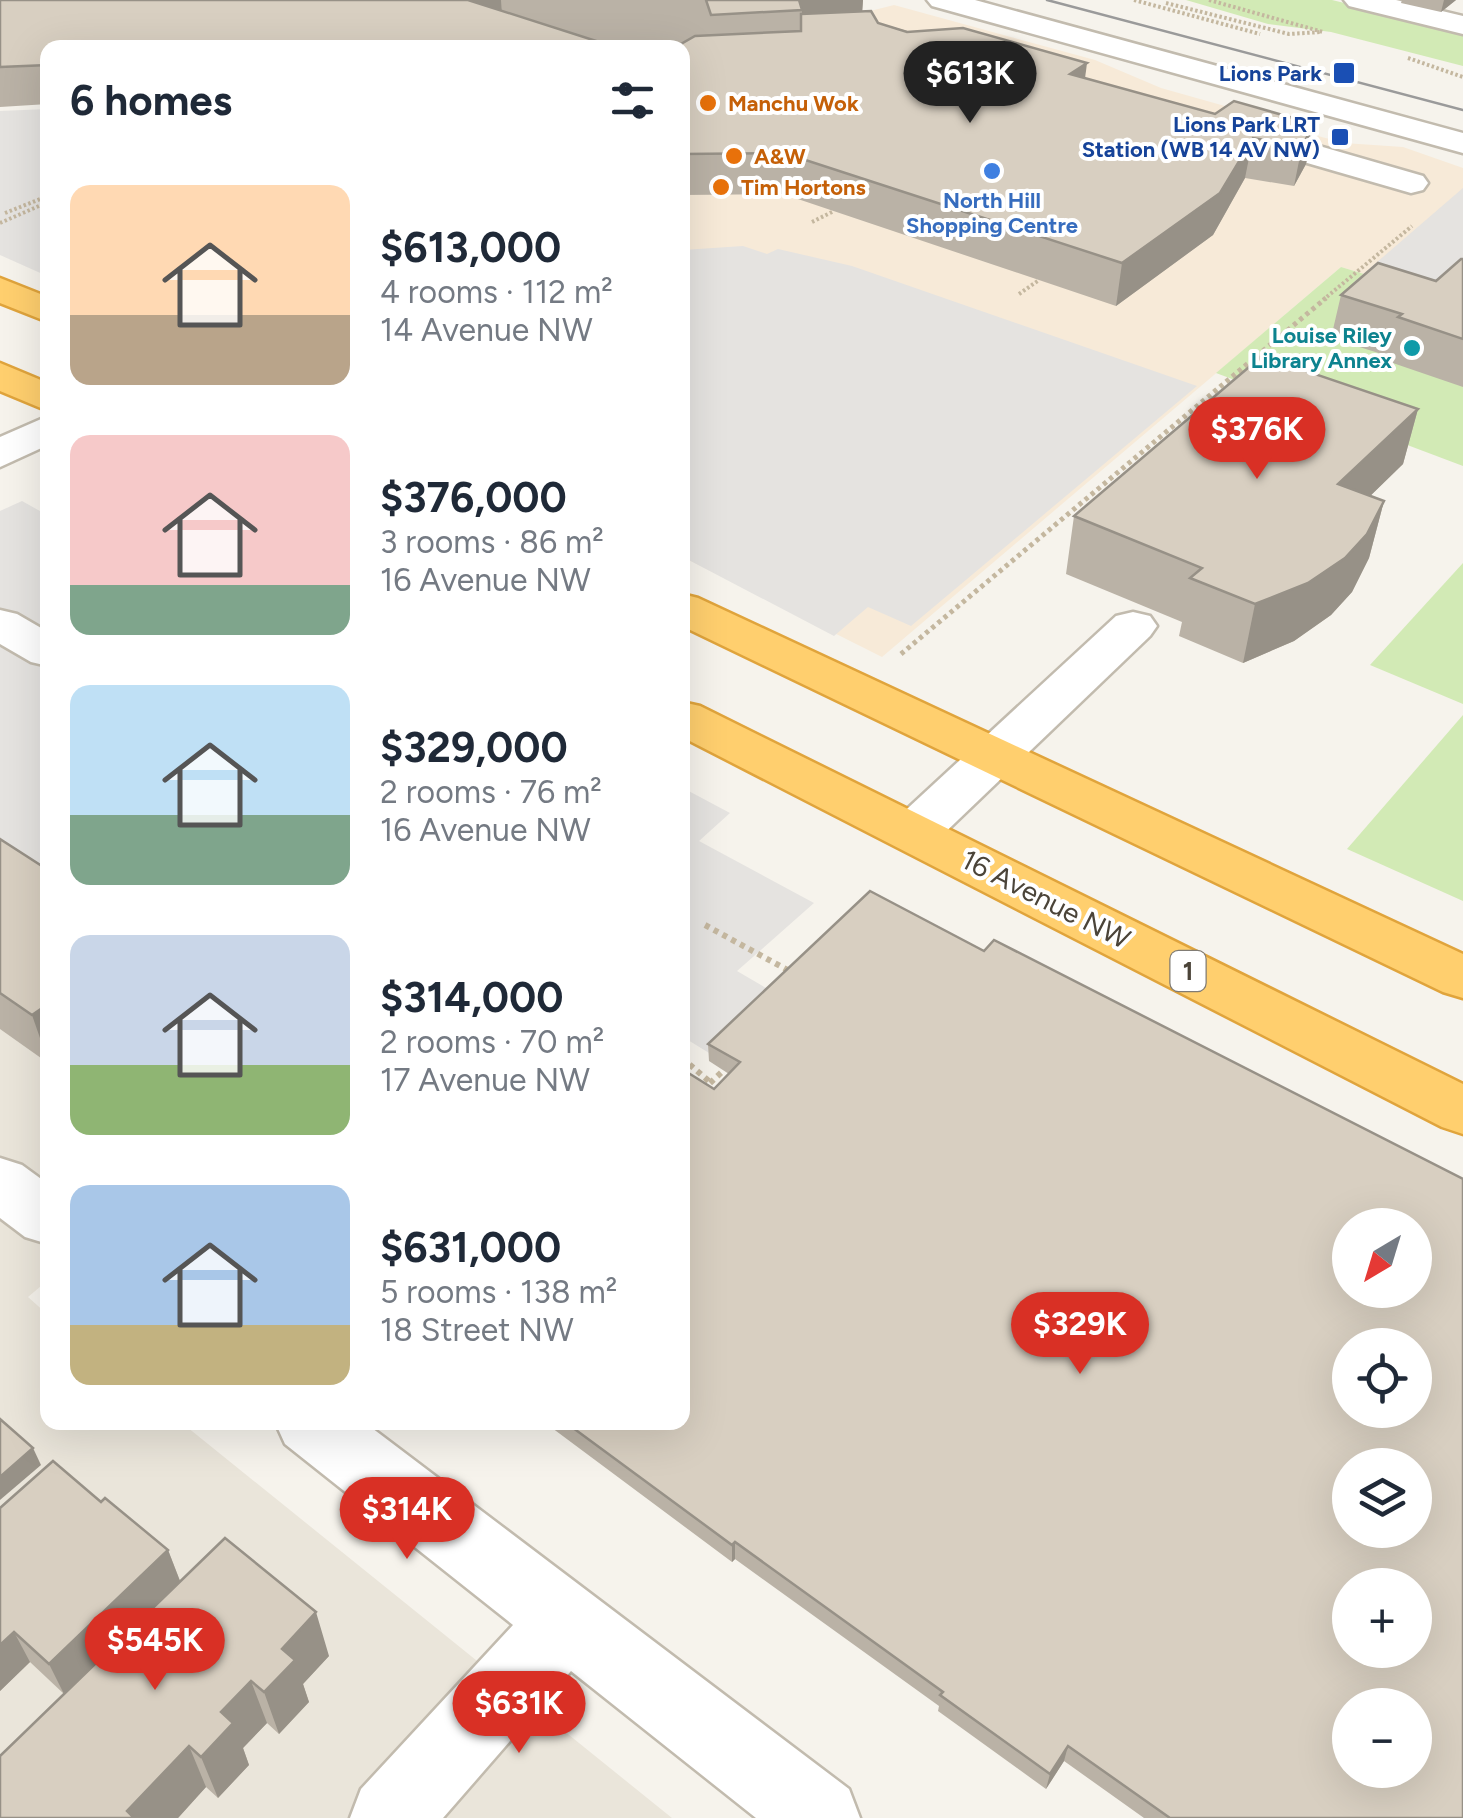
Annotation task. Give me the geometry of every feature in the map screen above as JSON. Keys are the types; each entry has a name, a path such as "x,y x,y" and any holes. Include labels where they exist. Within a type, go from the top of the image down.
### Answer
{"highway":[{"path":"0,288 40,306"},
{"path":"0,375 40,395"},
{"path":"690,612 1463,978"},
{"name":"16 Avenue NW","path":"690,721 1463,1111"}],"street":[{"path":"942,0 1463,143"},
{"path":"1366,1 1463,25"},
{"path":"1207,124 1411,183"},
{"path":"0,454 40,432"},
{"path":"0,624 40,647"},
{"path":"914,832 1134,626"},
{"path":"0,1182 40,1214"},
{"path":"320,1430 820,1818"},
{"path":"390,1818 566,1621"}],"path":[{"path":"1134,0 1260,34"},
{"path":"1160,7 1168,1 1288,34 1323,32 1366,1"},
{"path":"1186,14 1192,10"},
{"path":"1282,38 1288,34"},
{"path":"1399,52 1429,69 1463,77"},
{"path":"5,213 40,202"},
{"path":"0,223 40,203"},
{"path":"812,222 834,211"},
{"path":"889,664 1418,220"},
{"path":"1020,294 1039,280"},
{"path":"1330,295 1348,301"},
{"path":"705,925 798,976"},
{"path":"690,1065 711,1083"},
{"path":"697,1096 724,1070"}],"shaded area":[{"path":"894,5 1095,60 1161,88 1239,110 1237,114 1344,143 1403,147 1463,168 1463,304 1341,267 882,657 690,561 690,56"},
{"path":"40,109 40,273 0,255 0,111"},
{"path":"1463,188 1463,296 1440,309 1354,282"},
{"path":"743,246 767,254 778,249 852,266 1197,386 911,626 868,607 834,636 690,561 690,250"},
{"path":"22,501 40,511 40,900 0,874 0,511"},
{"path":"690,792 730,813 699,841 814,903 737,971 778,995 714,1056 690,1041"},
{"path":"0,874 40,900 40,1287 28,1297 40,1308 40,1430 191,1430 672,1818 0,1818"}],"green space":[{"path":"1186,0 1332,0 1463,32 1463,66 1331,32 1268,24"},
{"path":"1341,267 1463,304 1463,466 1216,373"},
{"path":"1463,563 1463,704 1370,665"},
{"path":"1463,715 1463,901 1347,849"}],"building":[{"path":"0,0 468,0 593,40 40,40 40,65 0,67"},
{"path":"706,0 799,0 802,10 711,15"},
{"name":"North Hill Shopping Centre","path":"871,11 878,23 907,32 963,28 1087,63 1070,74 1215,114 1234,101 1314,124 1302,146 1253,138 1220,193 1122,263 784,153 690,154 688,40 695,36 801,31 801,14"},
{"path":"1461,259 1463,339 1341,295 1378,263 1436,281"},
{"path":"1262,356 1418,409 1338,484 1384,501 1367,534 1345,558 1308,583 1255,604 1190,578 1202,568 1074,516"},
{"path":"0,839 40,865 40,1010 32,1015 0,993"},
{"path":"870,891 984,951 994,940 1463,1179 1463,1818 1170,1818 1068,1746 1050,1774 940,1695 943,1692 576,1430 690,1430 690,1074 714,1089 740,1062 708,1044"},
{"path":"0,1419 33,1448 0,1477"},
{"path":"53,1461 101,1502 105,1498 168,1550 49,1664 14,1632 0,1645 0,1508"},
{"path":"225,1538 316,1612 282,1649 295,1660 264,1692 251,1681 221,1712 233,1723 201,1757 189,1746 127,1811 134,1818 0,1818 0,1756"}],"tram line":[{"path":"1047,0 1463,110"}],"place":[{"name":"Lions Park","path":"1344,73"},
{"name":"Manchu Wok","path":"708,103"},
{"name":"Lions Park LRT Station (WB 14 AV NW)","path":"1340,137"},
{"name":"A&W","path":"734,156"},
{"name":"North Hill Shopping Centre","path":"992,171"},
{"name":"Tim Hortons","path":"721,187"},
{"name":"Louise Riley Library Annex","path":"1412,348"}]}
